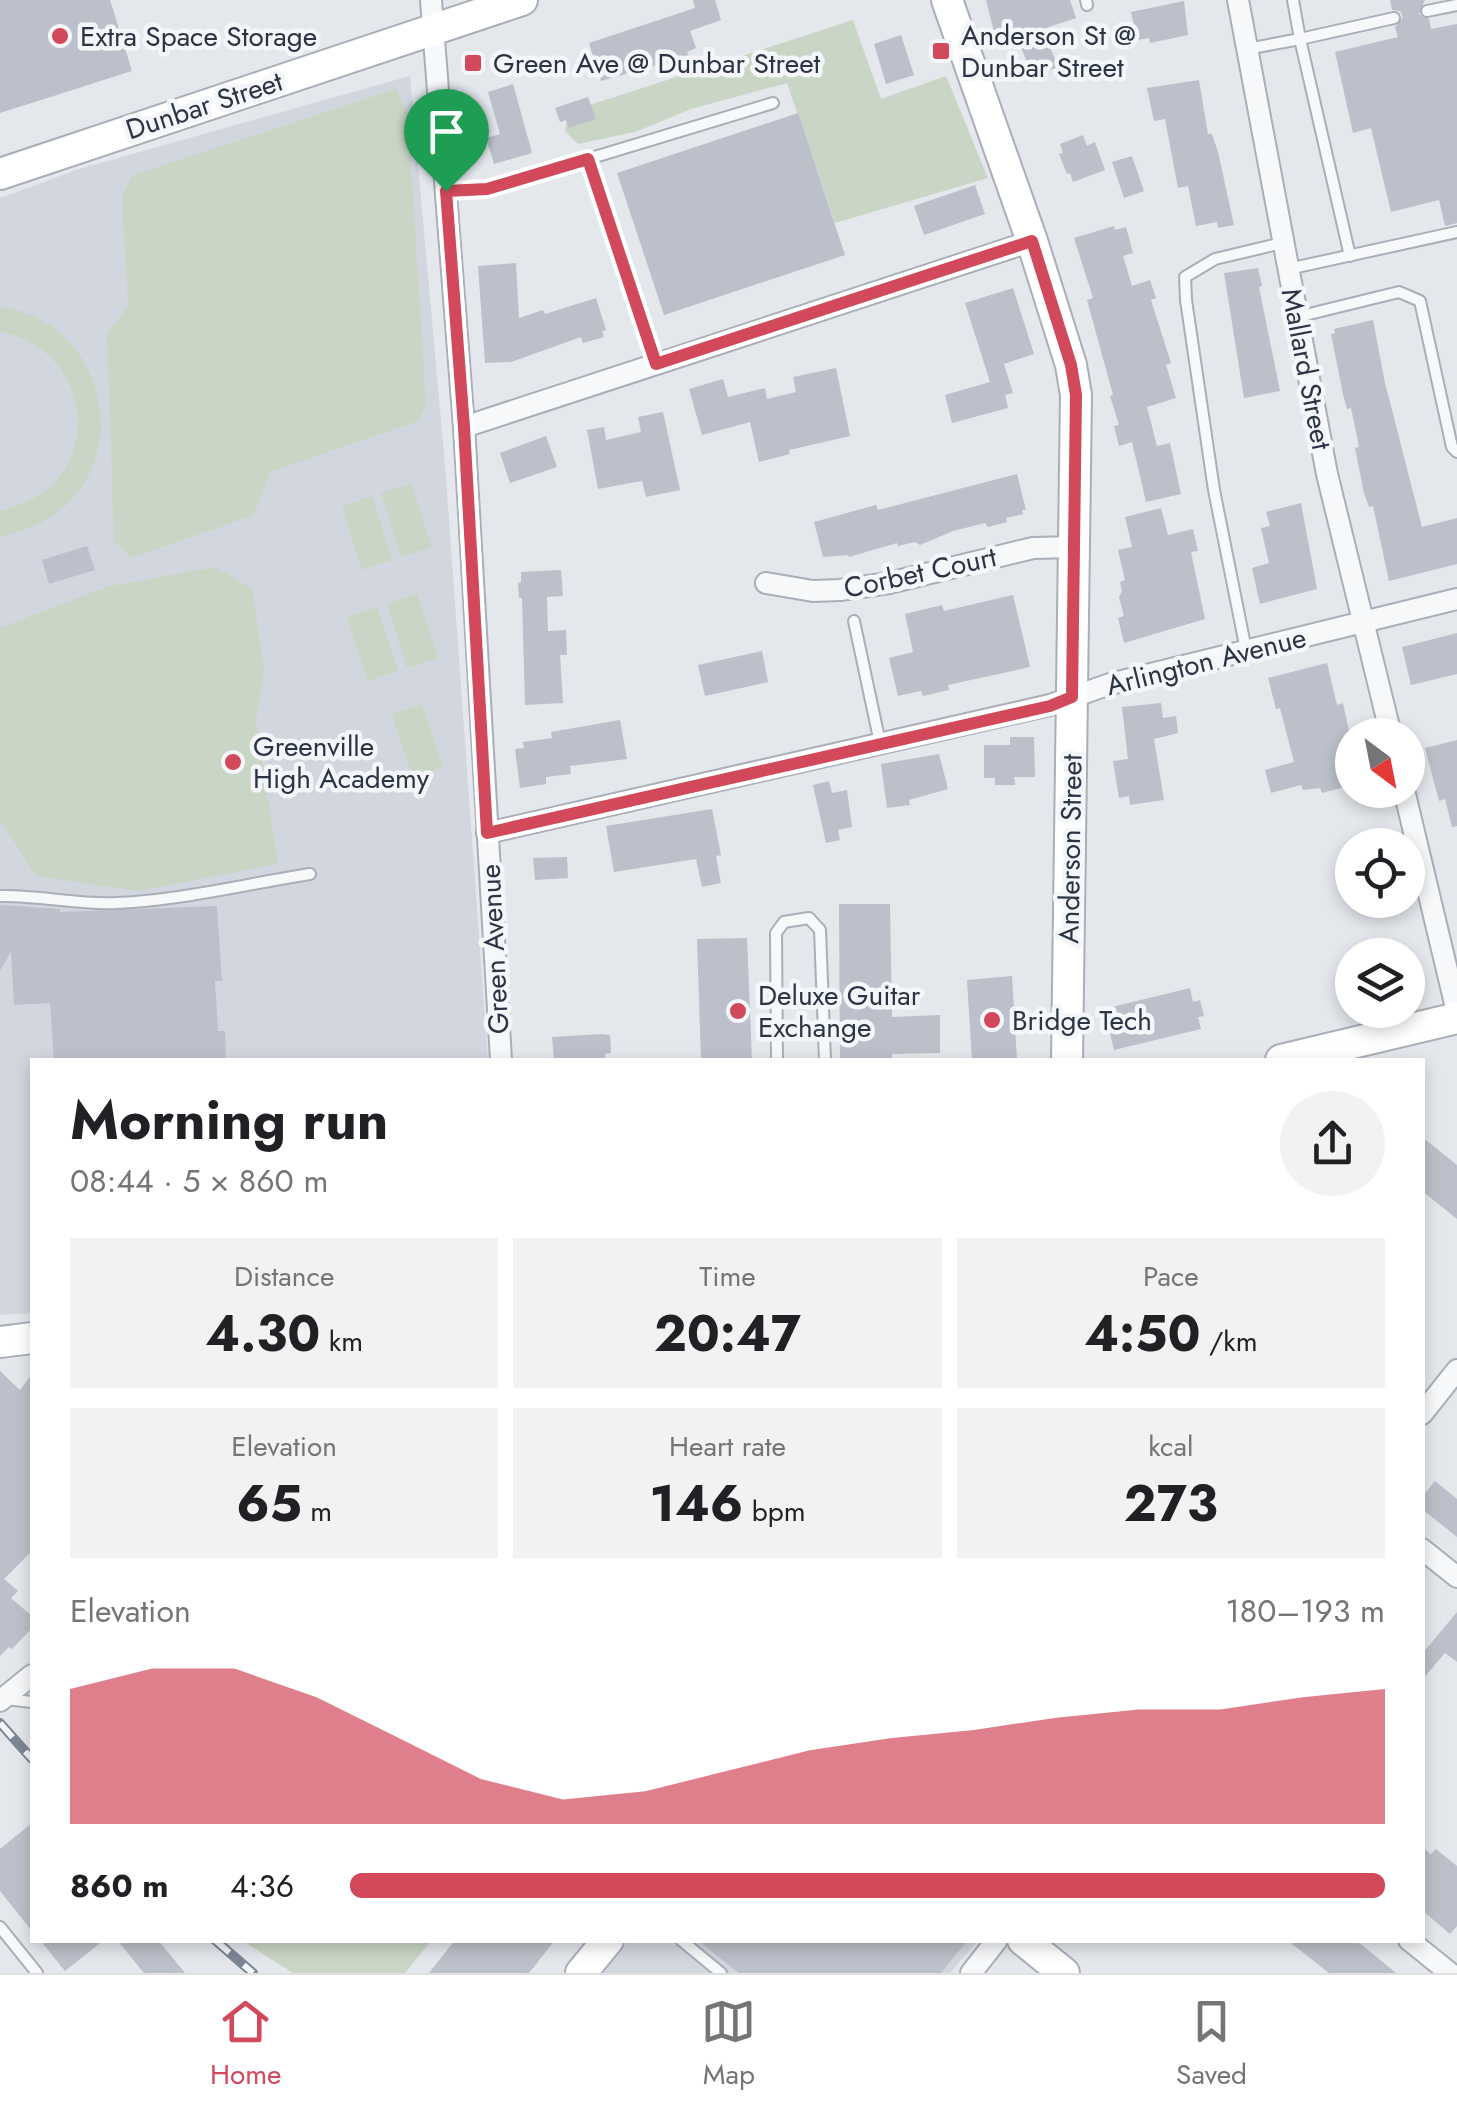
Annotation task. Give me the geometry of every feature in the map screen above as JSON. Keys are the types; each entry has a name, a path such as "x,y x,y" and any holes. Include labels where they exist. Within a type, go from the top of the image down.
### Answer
{"main road":[{"name":"Dunbar Street","path":"0,174 522,0"},
{"name":"Anderson Street","path":"946,0 1032,241 1071,365 1076,414 1068,1058"},
{"path":"1289,1058 1457,1015"},
{"path":"0,1342 30,1338"},
{"path":"581,1973 606,1943"},
{"path":"1027,1943 1064,1973"}],"street":[{"name":"Green Avenue","path":"431,0 464,427 501,1058"},
{"name":"Mallard Street","path":"1238,0 1327,474 1387,718"},
{"path":"464,427 1032,241"},
{"name":"Corbet Court","path":"766,583 813,592 840,590 889,583 1033,548 1074,547"},
{"name":"Arlington Avenue","path":"487,833 1050,706 1110,684 1457,599"},
{"path":"1408,808 1457,1015"},
{"path":"1430,1391 1457,1370"},
{"path":"1425,1551 1457,1577"},
{"path":"2,1700 30,1676"},
{"path":"971,1973 995,1943"},
{"path":"1413,1943 1450,1973"}],"lane":[{"path":"1293,0 1350,256"},
{"path":"1428,11 1457,5"},
{"path":"1246,49 1394,18"},
{"path":"446,191 487,189 773,103"},
{"path":"588,159 656,364"},
{"path":"1287,269 1457,232"},
{"path":"1246,650 1214,490 1185,277 1215,259 1282,244"},
{"path":"1296,317 1399,292 1420,302 1452,447 1457,452"},
{"path":"854,621 880,744"},
{"path":"0,896 36,895 112,903 161,900 310,874"},
{"path":"777,1058 776,932 784,922 809,918 820,930 825,1058"},
{"path":"2,1700 30,1702"},
{"path":"0,1927 37,1973"},
{"path":"685,1943 722,1973"}],"shaded area":[{"name":"Greenville High Academy","path":"410,76 445,465 488,1058 30,1058 30,1313 0,1315 0,198 79,169"},
{"path":"621,1943 975,1943 950,1973 596,1973"}],"green space":[{"path":"853,20 881,99 946,76 988,178 835,223 787,83 691,109 635,132 578,144 565,131 568,112"},
{"path":"396,89 408,114 426,404 418,421 270,472 254,515 131,558 114,541 107,334 128,306 122,195 133,175"},
{"path":"0,307 34,316 61,334 82,358 95,387 101,419 98,451 85,481 63,508 41,522 0,537 0,511 43,492 70,460 77,437 78,413 72,390 45,352 24,339 0,332"},
{"path":"411,483 432,547 401,557 381,493"},
{"path":"372,496 392,560 362,570 342,506"},
{"path":"216,567 252,589 264,669 256,722 278,864 138,891 36,876 0,820 0,628 109,586"},
{"path":"417,594 438,658 407,668 387,604"},
{"path":"377,607 398,671 368,681 347,617"},
{"path":"422,704 443,767 413,778 392,714"},
{"path":"246,1943 430,1943 405,1973 293,1973"}],"building":[{"name":"Extra Space Storage","path":"0,0 110,0 132,71 0,113"},
{"path":"693,0 715,0 721,20 690,31 696,48 687,52 689,56 601,81 589,43 695,8"},
{"path":"986,0 1070,0 1076,18 1043,29 1058,67 1033,77 1017,37 997,44"},
{"path":"1390,0 1425,0 1419,14 1429,19 1431,29 1457,24 1457,223 1445,226 1439,200 1391,212 1371,128 1353,133 1335,52 1398,37 1395,27 1403,17 1400,11 1392,10"},
{"path":"1184,1 1188,35 1150,43 1149,38 1137,40 1131,12"},
{"path":"901,35 914,75 886,84 874,44"},
{"path":"1199,80 1208,134 1212,134 1218,152 1234,225 1218,228 1217,222 1196,226 1188,186 1178,188 1165,119 1154,121 1147,88"},
{"path":"513,84 532,153 494,164 486,138 500,134 488,92"},
{"path":"588,97 596,119 569,128 566,120 560,122 555,108"},
{"path":"798,113 845,255 664,315 617,173"},
{"path":"1083,135 1087,146 1095,142 1105,170 1073,182 1059,154 1063,153 1060,144"},
{"path":"1132,156 1144,191 1124,198 1112,162"},
{"path":"975,185 985,214 924,235 914,206"},
{"path":"1114,226 1115,230 1126,227 1133,253 1123,256 1132,286 1150,280 1156,298 1151,300 1171,363 1166,365 1176,398 1147,407 1157,446 1170,443 1181,494 1146,502 1132,442 1119,446 1114,426 1119,425 1110,396 1113,395 1087,300 1093,298 1074,238"},
{"path":"516,263 519,318 596,298 606,330 602,331 604,337 583,343 581,337 511,362 485,363 478,266"},
{"path":"1258,268 1280,391 1244,398 1224,273"},
{"path":"1013,288 1034,354 1004,364 1013,393 1005,395 1008,408 952,423 945,395 990,382 965,303"},
{"path":"1373,320 1422,527 1457,518 1457,564 1389,581 1373,506 1369,507 1364,493 1351,408 1347,409 1331,334 1334,329"},
{"path":"836,368 850,436 789,450 790,454 759,462 750,422 702,435 689,389 723,379 728,397 765,388 767,399 796,392 793,377"},
{"path":"663,412 680,490 646,497 642,481 598,489 587,430 604,427 606,440 641,432 638,417"},
{"path":"546,436 557,467 510,483 500,453"},
{"path":"1017,474 1026,510 1006,518 1007,522 953,531 920,545 897,543 849,557 823,557 814,522 876,505 878,510"},
{"path":"1301,503 1317,589 1260,604 1252,568 1269,563 1261,528 1270,526 1266,512"},
{"path":"1161,508 1168,535 1193,529 1198,551 1191,552 1205,619 1124,643 1118,618 1124,616 1119,597 1120,582 1125,580 1118,550 1132,547 1125,517"},
{"path":"87,546 95,570 49,584 42,560"},
{"path":"561,570 563,596 547,597 548,631 566,630 567,655 560,655 563,703 525,705 522,598 518,583 521,572"},
{"path":"1013,595 1030,667 948,685 949,690 923,696 921,691 898,696 889,658 913,652 905,614 942,605 944,611"},
{"path":"1457,633 1457,674 1411,685 1402,647"},
{"path":"762,651 768,682 705,696 698,665"},
{"path":"1327,663 1337,705 1343,703 1346,718 1335,718 1335,790 1322,793 1320,788 1303,790 1301,785 1271,793 1265,770 1294,762 1268,678"},
{"path":"1161,703 1163,718 1176,716 1178,733 1154,739 1164,800 1130,805 1129,796 1119,798 1113,761 1128,759 1122,707"},
{"path":"620,720 627,759 570,766 571,774 546,777 546,784 520,788 515,749 524,748 523,742 552,738 551,732"},
{"path":"1010,737 1034,737 1035,777 1014,777 1015,785 995,785 995,778 984,778 984,745 1010,745"},
{"path":"1457,740 1457,826 1452,827 1445,799 1439,801 1425,748"},
{"path":"939,754 948,789 909,800 910,805 887,808 881,764"},
{"path":"829,781 832,793 847,790 852,827 838,830 840,840 826,843 813,785"},
{"path":"712,809 721,855 716,856 721,883 702,887 696,859 614,872 606,826"},
{"path":"567,857 568,878 535,880 533,858"},
{"path":"839,904 890,904 892,1017 940,1015 940,1053 840,1058"},
{"path":"0,905 60,912 217,906 222,981 215,981 218,1031 225,1031 226,1058 54,1058 50,1003 14,1005 11,951 0,971"},
{"path":"747,938 752,1058 701,1058 697,939"},
{"name":"Bridge Tech","path":"1012,976 1017,1058 972,1058 967,980"},
{"path":"1190,988 1193,1002 1200,1000 1204,1016 1198,1017 1201,1029 1114,1050 1104,1009"},
{"path":"610,1035 611,1053 605,1054 605,1058 554,1058 552,1037"},
{"path":"1425,1139 1457,1165 1457,1219 1425,1193"},
{"path":"0,1371 20,1390 30,1377 30,1553 4,1579 18,1591 11,1598 30,1614 30,1630 0,1656"},
{"path":"1435,1481 1457,1499 1457,1537 1425,1511 1425,1493"},
{"path":"1457,1612 1457,1662 1445,1653 1425,1676 1425,1650"},
{"path":"30,1825 30,1928 0,1891 0,1849"},
{"path":"1425,1849 1431,1854 1436,1849 1457,1866 1457,1926 1450,1934 1425,1913"},
{"path":"42,1943 100,1943 65,1971"},
{"path":"119,1943 160,1943 185,1973 144,1973"},
{"path":"453,1943 553,1943 529,1973 429,1973"},
{"path":"701,1943 966,1943 941,1973 739,1973"},
{"path":"1291,1943 1360,1943 1396,1973 1329,1973"}],"railway":[{"path":"0,1723 30,1757"},
{"path":"218,1943 253,1973"}],"place":[{"name":"Extra Space Storage","path":"60,36"},
{"name":"Anderson St @ Dunbar Street","path":"941,51"},
{"name":"Green Ave @ Dunbar Street","path":"473,63"},
{"name":"Greenville High Academy","path":"233,762"},
{"name":"Deluxe Guitar Exchange","path":"738,1011"},
{"name":"Bridge Tech","path":"992,1020"}],"route":[{"path":"588,159 656,364 1032,241 1071,365 1076,395 1072,697 1050,706 487,833 446,191 487,189 588,159"}]}
